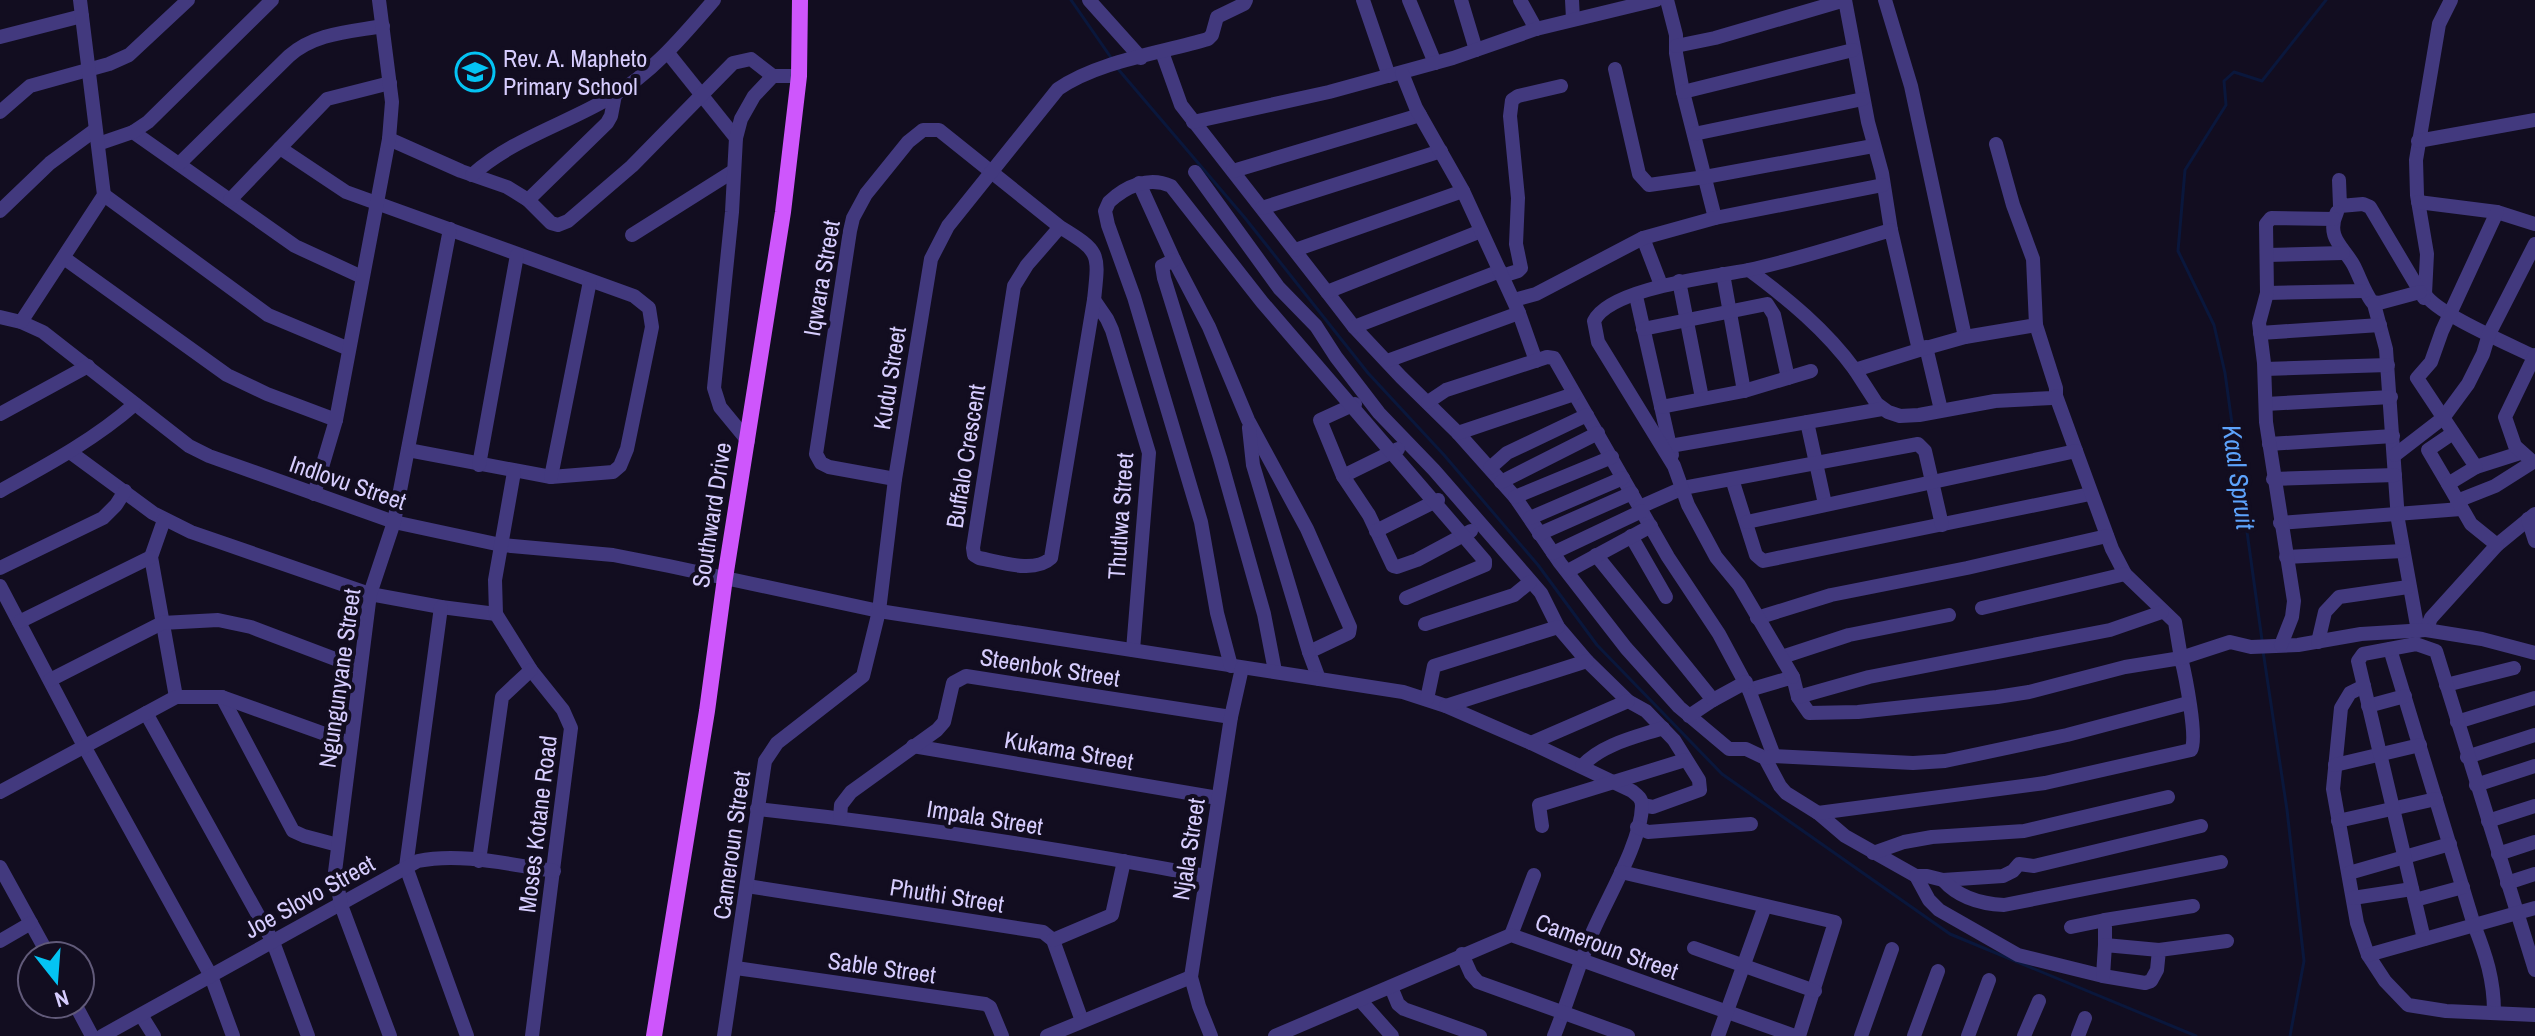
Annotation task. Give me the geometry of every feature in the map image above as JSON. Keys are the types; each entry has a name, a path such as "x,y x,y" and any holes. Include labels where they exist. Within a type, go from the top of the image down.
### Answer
{"main road":[{"name":"Southward Drive","path":"654,1036 705,726 725,578 783,212 799,76 800,0"}],"street":[{"path":"21,322 104,195 80,0"},
{"path":"0,112 30,86 119,61 188,0"},
{"path":"0,211 60,154 96,137 133,132 148,122 272,0"},
{"path":"314,494 336,420 389,139 390,83 379,0"},
{"path":"472,175 509,148 615,95 668,53 714,0"},
{"path":"1089,0 1136,59"},
{"name":"Kudu Street","path":"879,611 895,479 931,259 948,226 1058,89 1095,70 1208,39 1217,17 1244,4 1246,0"},
{"path":"1363,0 1395,74 1463,191 1516,307 1536,361"},
{"path":"1409,0 1435,63"},
{"path":"1461,0 1476,50"},
{"path":"1520,0 1536,29"},
{"path":"1572,0 1573,19"},
{"path":"1193,122 1395,74 1627,3 1656,0"},
{"path":"1667,0 1675,30 1683,92 1715,218"},
{"path":"1676,46 1845,0 1891,230 1941,410"},
{"path":"1885,0 1914,101 1965,337"},
{"path":"2424,296 2427,254 2418,202 2416,160 2441,17 2451,0"},
{"path":"0,37 82,16"},
{"path":"180,163 305,43 323,36 383,26"},
{"path":"1683,92 1853,50"},
{"path":"1162,52 1177,97 1193,122 1354,327 1458,433 1515,497 1539,534 1626,648 1689,716 1729,749 1746,749 1769,757 1913,763 1945,761 2067,735 2188,703"},
{"path":"668,53 736,138"},
{"path":"389,139 472,175 495,181 528,200 551,223 563,224 632,166 728,67 745,59 757,62 773,76 799,76"},
{"path":"1615,69 1641,180 1654,185 1873,146"},
{"path":"748,441 720,407 714,388 732,212 736,138 741,119 754,96 773,76"},
{"path":"230,200 327,99 390,83"},
{"path":"1354,327 1521,268 1516,244 1518,198 1510,116 1512,100 1561,86"},
{"path":"528,200 607,123 615,95"},
{"path":"1694,134 1863,99"},
{"path":"1233,171 1420,115"},
{"path":"2418,141 2535,120"},
{"name":"Iqwara Street","path":"895,479 829,467 821,463 816,454 853,218 866,194 908,142 923,130 931,128 946,134 992,171"},
{"path":"133,132 295,246 362,277"},
{"path":"1818,813 2045,783 2193,749 2175,622 2125,574 2090,494 2056,396 2036,325 2033,259 2013,205 1996,144"},
{"path":"280,148 335,186 634,296 649,308 652,319 627,449 620,466 613,472 551,477 408,450"},
{"path":"1262,208 1441,151"},
{"path":"992,171 1093,251 1114,242"},
{"path":"632,235 732,172"},
{"path":"1195,172 1279,288 1316,326 1368,399 1546,601 1558,627 1587,661 1628,701 1646,711 1674,740 1699,780 1699,792 1653,807 1642,805 1619,876 1582,960 1554,1036"},
{"path":"2339,180 2334,235 2374,304 2380,325 2388,365 2403,551 2408,587 2422,631"},
{"path":"1237,667 1217,613 1201,522 1134,297 1106,217 1106,206 1121,192 1139,183 1164,182 1171,186 1262,302 1485,561 1485,565 1406,598"},
{"path":"1139,183 1209,327 1248,420 1294,500 1350,628 1349,633 1309,652"},
{"path":"1387,361 1516,307 1643,238 1715,218 1883,185"},
{"path":"1295,250 1463,191"},
{"path":"104,195 268,315 349,349"},
{"path":"2418,202 2497,212 2535,224"},
{"path":"2277,644 2294,607 2280,523 2273,479 2260,333 2259,319 2267,293 2266,224 2269,219 2337,212 2363,204 2370,207 2424,296 2450,314 2535,356 2505,414 2513,442 2520,453 2534,462 2459,505 2398,514 2280,523"},
{"path":"2476,467 2417,378 2431,362 2497,212"},
{"name":"Buffalo Crescent","path":"1060,227 1027,265 1014,286 974,539 975,557 1040,566 1051,558 1094,300 1097,261 1093,251"},
{"name":"Ngungunyane Street","path":"390,1036 341,905 335,872 370,594 394,522 450,229"},
{"path":"1891,230 1749,270 1661,285 1598,313 1594,321 1594,334 1604,354 1674,466 1690,510 1716,557 1739,585 1782,657 1793,677 1798,697 1808,712 1962,702 2029,692 2125,667 2181,658 2224,642 2251,647 2318,642 2361,634 2422,631 2482,639 2535,653"},
{"path":"1327,292 1481,231"},
{"path":"1643,238 1661,285"},
{"path":"2395,455 2443,418 2475,374 2489,334 2535,244"},
{"path":"2267,255 2343,253"},
{"path":"479,465 517,255"},
{"path":"64,258 227,375 336,420"},
{"path":"1776,289 1787,259"},
{"path":"1174,260 1162,266 1164,278 1220,458 1264,614 1275,671"},
{"path":"1749,270 1776,289 1824,333 1882,409"},
{"path":"1723,274 1744,391"},
{"path":"551,477 590,281"},
{"path":"1679,281 1702,398"},
{"path":"2267,293 2365,291"},
{"path":"1636,296 1674,466"},
{"path":"2374,304 2424,296"},
{"name":"Thutlwa Street","path":"1094,300 1112,330 1149,453 1133,650"},
{"path":"1643,329 1764,304 1771,307 1788,378"},
{"name":"Indlovu Street","path":"0,317 43,332 171,434 209,456 394,522 501,545 613,555 879,611 1403,692 1446,706 1582,766 1637,795 1642,805"},
{"path":"1855,370 1965,337 2036,325"},
{"path":"2260,333 2380,325"},
{"path":"1428,402 1446,390 1547,357 1554,358 1748,686 1780,786 1845,836 1873,853 1916,876 1943,880 2003,876 2019,864 2034,866 2201,826"},
{"path":"2265,369 2388,365"},
{"path":"0,414 88,366"},
{"path":"1661,407 1744,391 1811,371"},
{"path":"1458,433 1574,394"},
{"path":"1670,446 1882,409 1908,416 1995,401 2041,400 2056,396"},
{"path":"2266,404 2391,397"},
{"path":"1368,399 1320,420 1343,476 1369,515 1388,559 1397,567 1417,560 1482,525"},
{"path":"0,491 107,429 135,404"},
{"path":"1490,468 1507,453 1587,415"},
{"path":"1248,420 1253,465 1319,679"},
{"path":"1807,422 1825,504"},
{"path":"1501,482 1598,433"},
{"path":"2453,433 2428,450 2471,524 2497,545"},
{"path":"2269,444 2393,436"},
{"path":"1343,476 1408,442"},
{"path":"1553,553 1683,488 1920,444 1925,451 1942,525"},
{"path":"1747,522 2076,451"},
{"path":"70,452 164,520 370,594 496,614 494,587 514,472"},
{"path":"2448,484 2476,467 2520,453"},
{"path":"1515,497 1612,457"},
{"path":"2273,479 2395,475"},
{"path":"1530,518 1623,478"},
{"path":"1732,479 1756,555 1763,561 2090,494"},
{"path":"0,568 103,518 125,491"},
{"path":"1376,531 1453,493"},
{"path":"1539,534 1632,493"},
{"path":"2422,631 2497,545 2532,516"},
{"path":"2532,516 2535,541"},
{"path":"164,520 151,557 176,697"},
{"path":"1568,571 1651,526"},
{"path":"1631,536 1666,597"},
{"path":"1757,618 1831,595 2107,536"},
{"path":"2286,557 2403,551"},
{"path":"1596,555 1713,700"},
{"path":"19,622 151,557"},
{"path":"1982,608 2125,574"},
{"path":"1425,624 1514,595 1530,582"},
{"path":"0,586 211,976 233,1036"},
{"path":"2318,642 2325,612 2333,601 2345,596 2408,587"},
{"path":"441,607 406,867 467,1036"},
{"name":"Cameroun Street","path":"724,1036 765,761 770,750 863,676 879,611"},
{"path":"1798,697 1869,677 2110,630 2162,612"},
{"name":"Moses Kotane Road","path":"496,614 531,670 563,710 571,728 532,1036"},
{"path":"1782,657 1849,635 1949,615"},
{"path":"50,680 162,623 218,620 251,627 359,668"},
{"path":"1427,699 1434,666 1558,627"},
{"path":"2424,939 2359,657 2416,644 2433,649 2517,914 2531,943 2535,970"},
{"path":"2390,649 2474,925 2489,964 2494,987 2494,1012"},
{"path":"1446,706 1587,661"},
{"name":"Njala Street","path":"1211,1036 1191,977 1237,667"},
{"path":"2446,685 2514,668"},
{"path":"479,861 502,697 531,670"},
{"name":"Steenbok Street","path":"840,818 841,805 851,792 937,730 944,722 953,683 966,676 1231,717"},
{"path":"1689,716 1713,700 1748,686 1793,677"},
{"path":"2364,686 2350,693 2341,708 2334,803 2361,939 2368,955 2385,981 2408,1005 2446,1011 2535,1015"},
{"path":"2368,706 2405,696"},
{"path":"0,792 176,697 222,697 350,743"},
{"path":"222,697 293,831 338,845"},
{"path":"2457,722 2535,698"},
{"path":"1531,743 1628,701"},
{"path":"146,713 273,942 308,1036"},
{"path":"1582,766 1590,757 1605,749 1663,728"},
{"path":"2467,757 2535,735"},
{"path":"2335,765 2420,745"},
{"name":"Kukama Street","path":"913,746 1218,798"},
{"path":"1542,826 1539,805 1685,760"},
{"path":"2476,785 2535,766"},
{"path":"1873,853 1904,842 1932,837 2024,831 2168,797"},
{"path":"2338,821 2436,799"},
{"path":"2488,821 2535,806"},
{"name":"Impala Street","path":"757,809 840,818 1205,876"},
{"path":"1637,827 1648,832 1751,824"},
{"path":"2498,854 2535,842"},
{"path":"2349,873 2450,844"},
{"name":"Joe Slovo Street","path":"102,1036 406,867 427,859 479,861 554,871"},
{"path":"1082,1021 1053,940 1112,915 1124,861"},
{"path":"1943,880 1962,895 1984,904 2004,905 2221,862"},
{"path":"0,867 40,940"},
{"path":"2507,883 2535,874"},
{"path":"1511,935 1534,875"},
{"path":"1619,876 1835,922 1815,991 1797,1036"},
{"path":"1916,876 1929,900 1939,910 2018,955 2145,983 2151,981 2157,970 2159,950"},
{"name":"Phuthi Street","path":"747,886 1043,932 1053,940"},
{"path":"2353,898 2463,887"},
{"path":"1718,1036 1765,906"},
{"path":"2071,927 2193,906"},
{"path":"2368,955 2535,908"},
{"path":"2103,976 2105,920"},
{"path":"0,941 31,923"},
{"name":"Cameroun Street","path":"1275,1036 1308,1029 1360,1000 1511,935 1797,1036"},
{"path":"2105,945 2159,950 2227,941"},
{"path":"1694,948 1815,991"},
{"path":"1861,1036 1892,949"},
{"path":"1462,954 1478,982 1628,1036"},
{"name":"Sable Street","path":"736,968 985,1004 990,1007 1002,1036"},
{"path":"1914,1036 1938,971"},
{"path":"1047,1036 1191,977"},
{"path":"1968,1036 1989,980"},
{"path":"1391,987 1398,1004 1404,1009 1480,1036"},
{"path":"1360,1000 1392,1036"},
{"path":"2024,1036 2039,1001"},
{"path":"141,1015 154,1036"},
{"path":"2078,1036 2085,1018"}],"waterway":[{"path":"1071,0 1112,59"},
{"name":"Kaal Spruit","path":"2262,640 2225,373 2214,325 2178,251 2185,170 2226,105 2224,81 2234,72 2262,81 2326,0"},
{"path":"1118,69 1245,218 1368,373 1444,455 1538,565 1597,645 1722,774 1950,934 2196,1036"},
{"name":"Kaal Spruit","path":"2263,651 2287,810 2304,961 2290,1036"}],"place":[{"name":"Rev. A. Mapheto Primary School","path":"475,72"}]}
